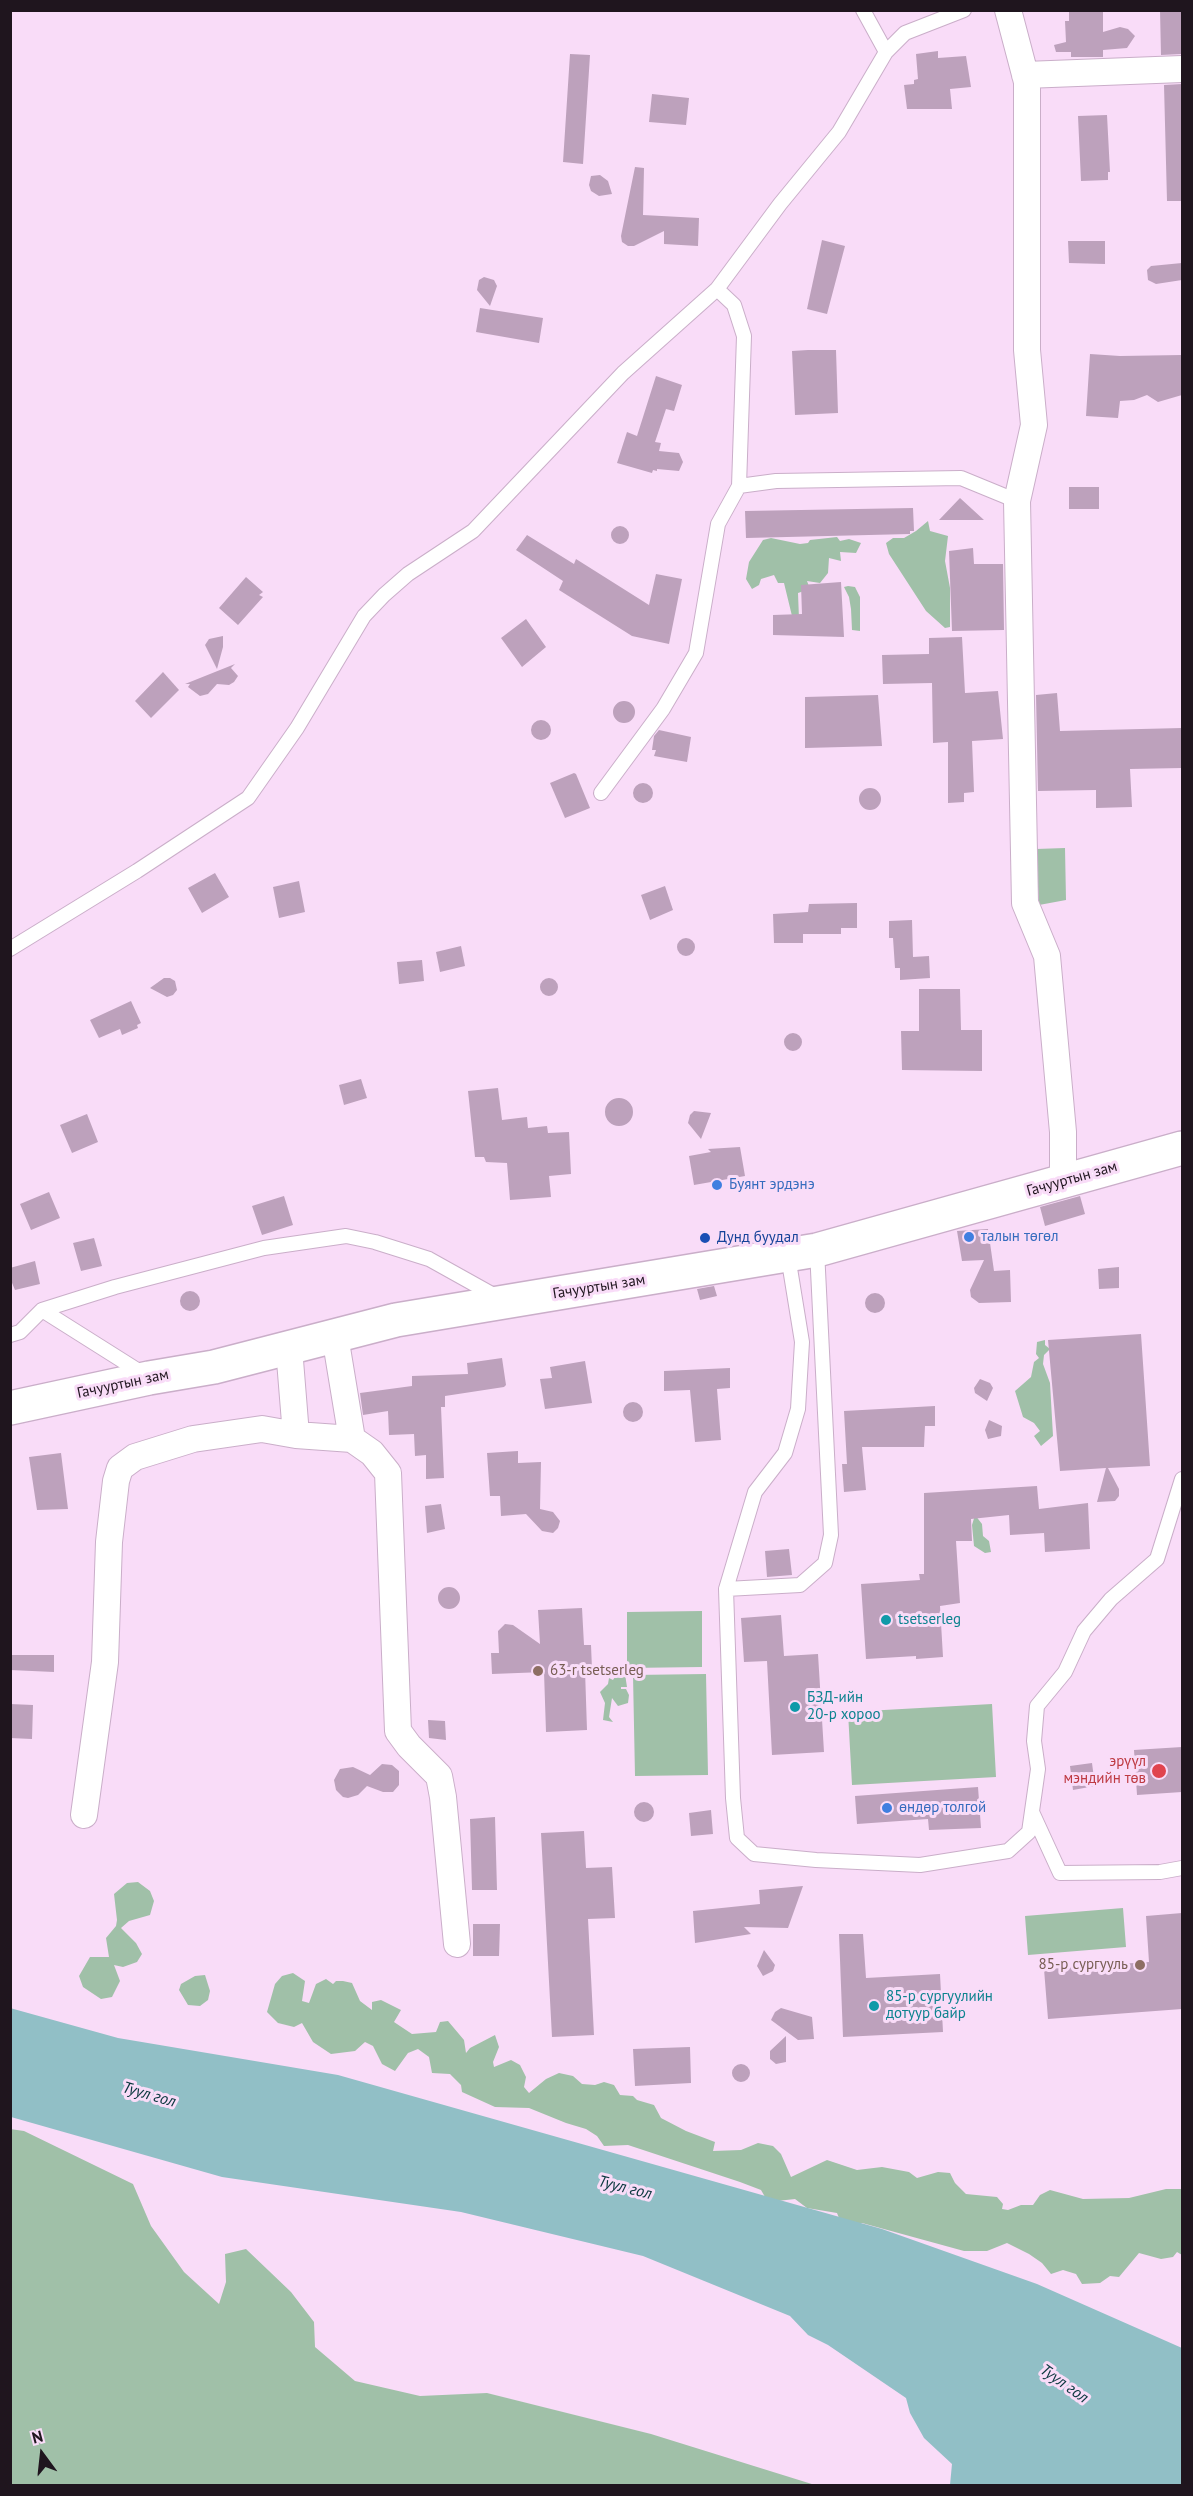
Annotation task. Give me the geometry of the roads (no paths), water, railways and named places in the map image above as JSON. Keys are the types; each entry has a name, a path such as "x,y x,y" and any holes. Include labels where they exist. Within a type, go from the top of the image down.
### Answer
{"main road":[{"name":"Гачууртын зам","path":"10,1408 149,1378 214,1367 396,1320 803,1253 1182,1148"}],"street":[{"path":"1008,10 1027,82 1027,350 1034,425 1017,501 1025,903 1047,956 1063,1132 1063,1182"},
{"path":"1025,75 1182,69"},
{"path":"335,1336 352,1439"},
{"path":"290,1348 296,1435"},
{"path":"84,1815 105,1662 109,1542 116,1481 120,1468 135,1457 193,1439 262,1429 296,1435 352,1439 372,1453 388,1473 398,1731 409,1746 439,1776 457,1944"}],"lane":[{"path":"863,10 885,52"},
{"path":"10,949 137,871 248,798 297,728 364,616 408,574 473,531 623,373 717,289 780,204 839,132 885,52 905,33 964,10"},
{"path":"601,793 663,710 696,653 718,524 739,486 744,336 734,305 717,289"},
{"path":"739,486 776,481 961,478 1017,501"},
{"path":"10,1335 20,1332 42,1310 115,1287 264,1248 346,1236 375,1242 429,1259 506,1302"},
{"path":"726,1590 800,1585 825,1563 831,1535 803,1253"},
{"path":"803,1253 802,1342 798,1409 785,1453 755,1492 726,1590 736,1828 738,1838 754,1854 816,1860 920,1864 1008,1851 1029,1832 1038,1769 1034,1741 1037,1706 1065,1672 1084,1631 1111,1599 1157,1559 1182,1479"},
{"path":"42,1310 149,1378"},
{"path":"1032,1812 1060,1873 1160,1872 1182,1868"}],"water":[{"name":"Туул гол","path":"10,2008 118,2038 338,2075 882,2229 1037,2284 1182,2348 1182,2485 950,2485 952,2464 924,2438 910,2413 906,2398 828,2345 808,2335 790,2316 643,2256 461,2212 222,2177 11,2117"}],"place":[{"name":"Буянт эрдэнэ","path":"717,1185"},
{"name":"талын төгөл","path":"969,1237"},
{"name":"Дунд буудал","path":"705,1238"},
{"name":"tsetserleg","path":"886,1620"},
{"name":"63-r tsetserleg","path":"538,1671"},
{"name":"БЗД-ийн 20-р хороо","path":"795,1707"},
{"name":"эрүүл мэндийн төв","path":"1159,1771"},
{"name":"өндөр толгой","path":"887,1808"},
{"name":"85-р сургууль","path":"1140,1965"},
{"name":"85-р сургуулийн дотуур байр","path":"874,2006"}]}
